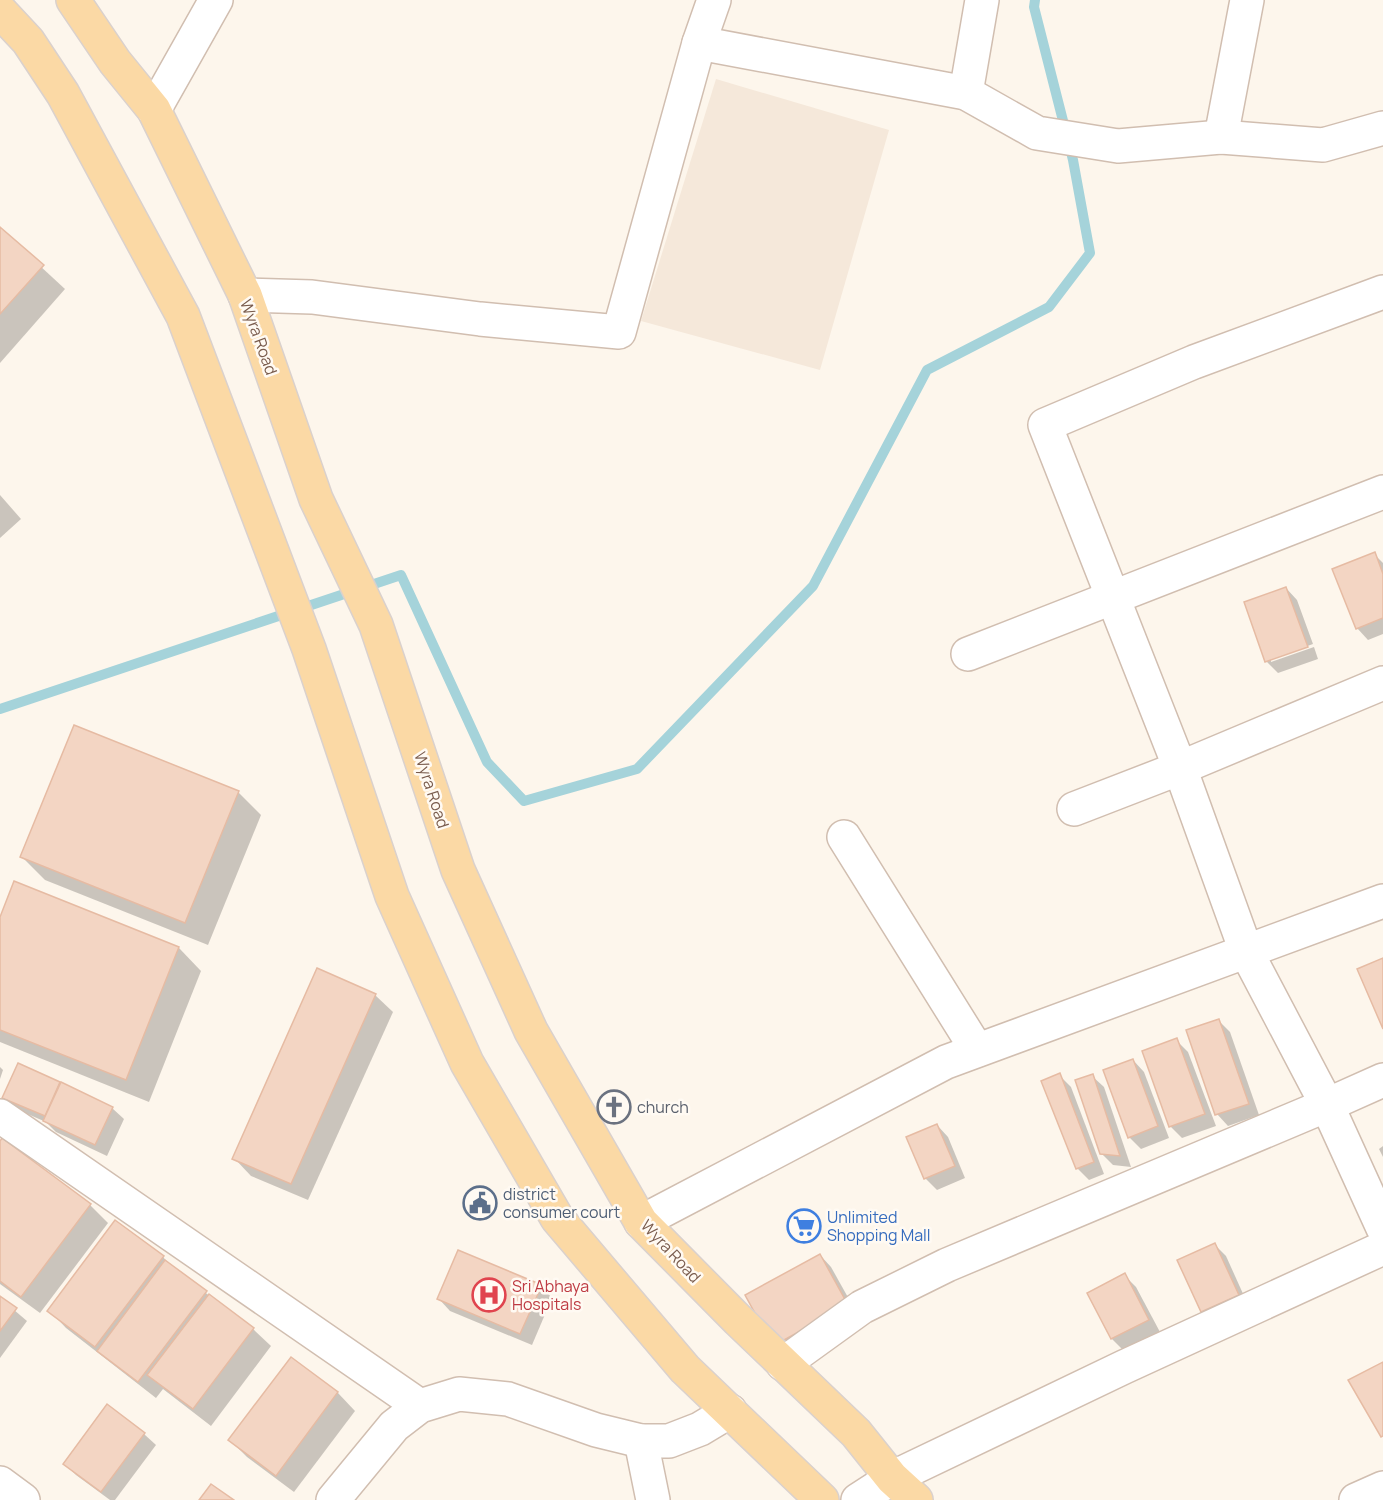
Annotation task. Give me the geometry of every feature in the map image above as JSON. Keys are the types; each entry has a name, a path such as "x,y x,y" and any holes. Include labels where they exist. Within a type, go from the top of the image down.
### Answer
{"main road":[{"name":"Wyra Road","path":"74,0 115,62 154,110 244,295 316,499 376,625 459,870 531,1031 642,1222 738,1320 856,1433 892,1478 916,1500"},
{"path":"0,11 28,41 63,94 183,316 309,649 392,896 467,1063 557,1218 686,1369 822,1500"}],"street":[{"path":"154,110 216,0"},
{"path":"244,295 312,297 480,319 619,332 699,42 714,0"},
{"path":"966,93 982,0"},
{"path":"1221,137 1247,0"},
{"path":"699,42 966,93 1037,133 1118,147 1221,137 1323,145 1383,128"},
{"path":"1383,292 1194,362 1046,425 1180,768 1246,951 1327,1106 1383,1228"},
{"path":"968,654 1383,492"},
{"path":"1074,809 1180,768 1383,683"},
{"path":"844,837 977,1050"},
{"path":"642,1222 946,1062 1383,901"},
{"path":"783,1364 862,1307 947,1265 1327,1106 1383,1080"},
{"path":"0,1116 420,1406"},
{"path":"858,1500 892,1478 1124,1366 1383,1248"},
{"path":"333,1500 394,1426 420,1406 459,1394 508,1399 596,1430 641,1441 669,1441 700,1429 730,1411"},
{"path":"641,1441 653,1500"},
{"path":"1356,1500 1383,1488"}],"shaded area":[{"path":"716,79 889,130 820,370 641,321"}],"building":[{"path":"0,227 44,265 0,314"},
{"path":"1375,552 1383,574 1383,618 1356,629 1332,569"},
{"path":"1286,587 1308,647 1265,662 1244,602"},
{"path":"74,725 239,791 185,923 20,857"},
{"path":"14,881 179,947 126,1080 0,1030 0,917"},
{"path":"1383,958 1383,1029 1357,969"},
{"path":"317,968 376,994 291,1184 232,1159"},
{"path":"1219,1019 1249,1104 1215,1115 1186,1030"},
{"path":"1177,1038 1205,1114 1169,1127 1142,1051"},
{"path":"1133,1059 1158,1126 1128,1138 1103,1070"},
{"path":"18,1063 60,1082 45,1116 2,1098"},
{"path":"1060,1073 1094,1162 1076,1169 1041,1081"},
{"path":"1093,1074 1120,1156 1100,1154 1075,1080"},
{"path":"61,1082 113,1107 95,1145 43,1121"},
{"path":"937,1124 955,1166 924,1179 906,1137"},
{"path":"2,1138 91,1204 21,1297 0,1281 0,1141"},
{"path":"115,1220 164,1256 95,1347 47,1311"},
{"path":"1215,1243 1239,1295 1201,1312 1177,1260"},
{"path":"458,1250 542,1285 520,1334 437,1299"},
{"path":"820,1254 848,1305 773,1346 745,1295"},
{"path":"165,1260 207,1291 138,1382 97,1351"},
{"path":"1125,1273 1149,1320 1111,1339 1087,1293"},
{"path":"209,1294 254,1328 193,1409 147,1375"},
{"path":"0,1296 17,1308 0,1331"},
{"path":"291,1357 338,1392 276,1476 228,1440"},
{"path":"1383,1362 1383,1436 1381,1437 1348,1380"},
{"path":"107,1404 145,1433 101,1492 63,1464"},
{"path":"211,1484 234,1500 199,1500"}],"waterway":[{"path":"0,709 401,575 487,762 524,801 637,769 813,586 927,370 1049,307 1090,253 1073,160 1034,7 1035,0"}],"place":[{"name":"church","path":"614,1107"},
{"name":"district consumer court","path":"480,1203"},
{"name":"Unlimited Shopping Mall","path":"804,1226"},
{"name":"Sri Abhaya Hospitals","path":"489,1295"}]}
